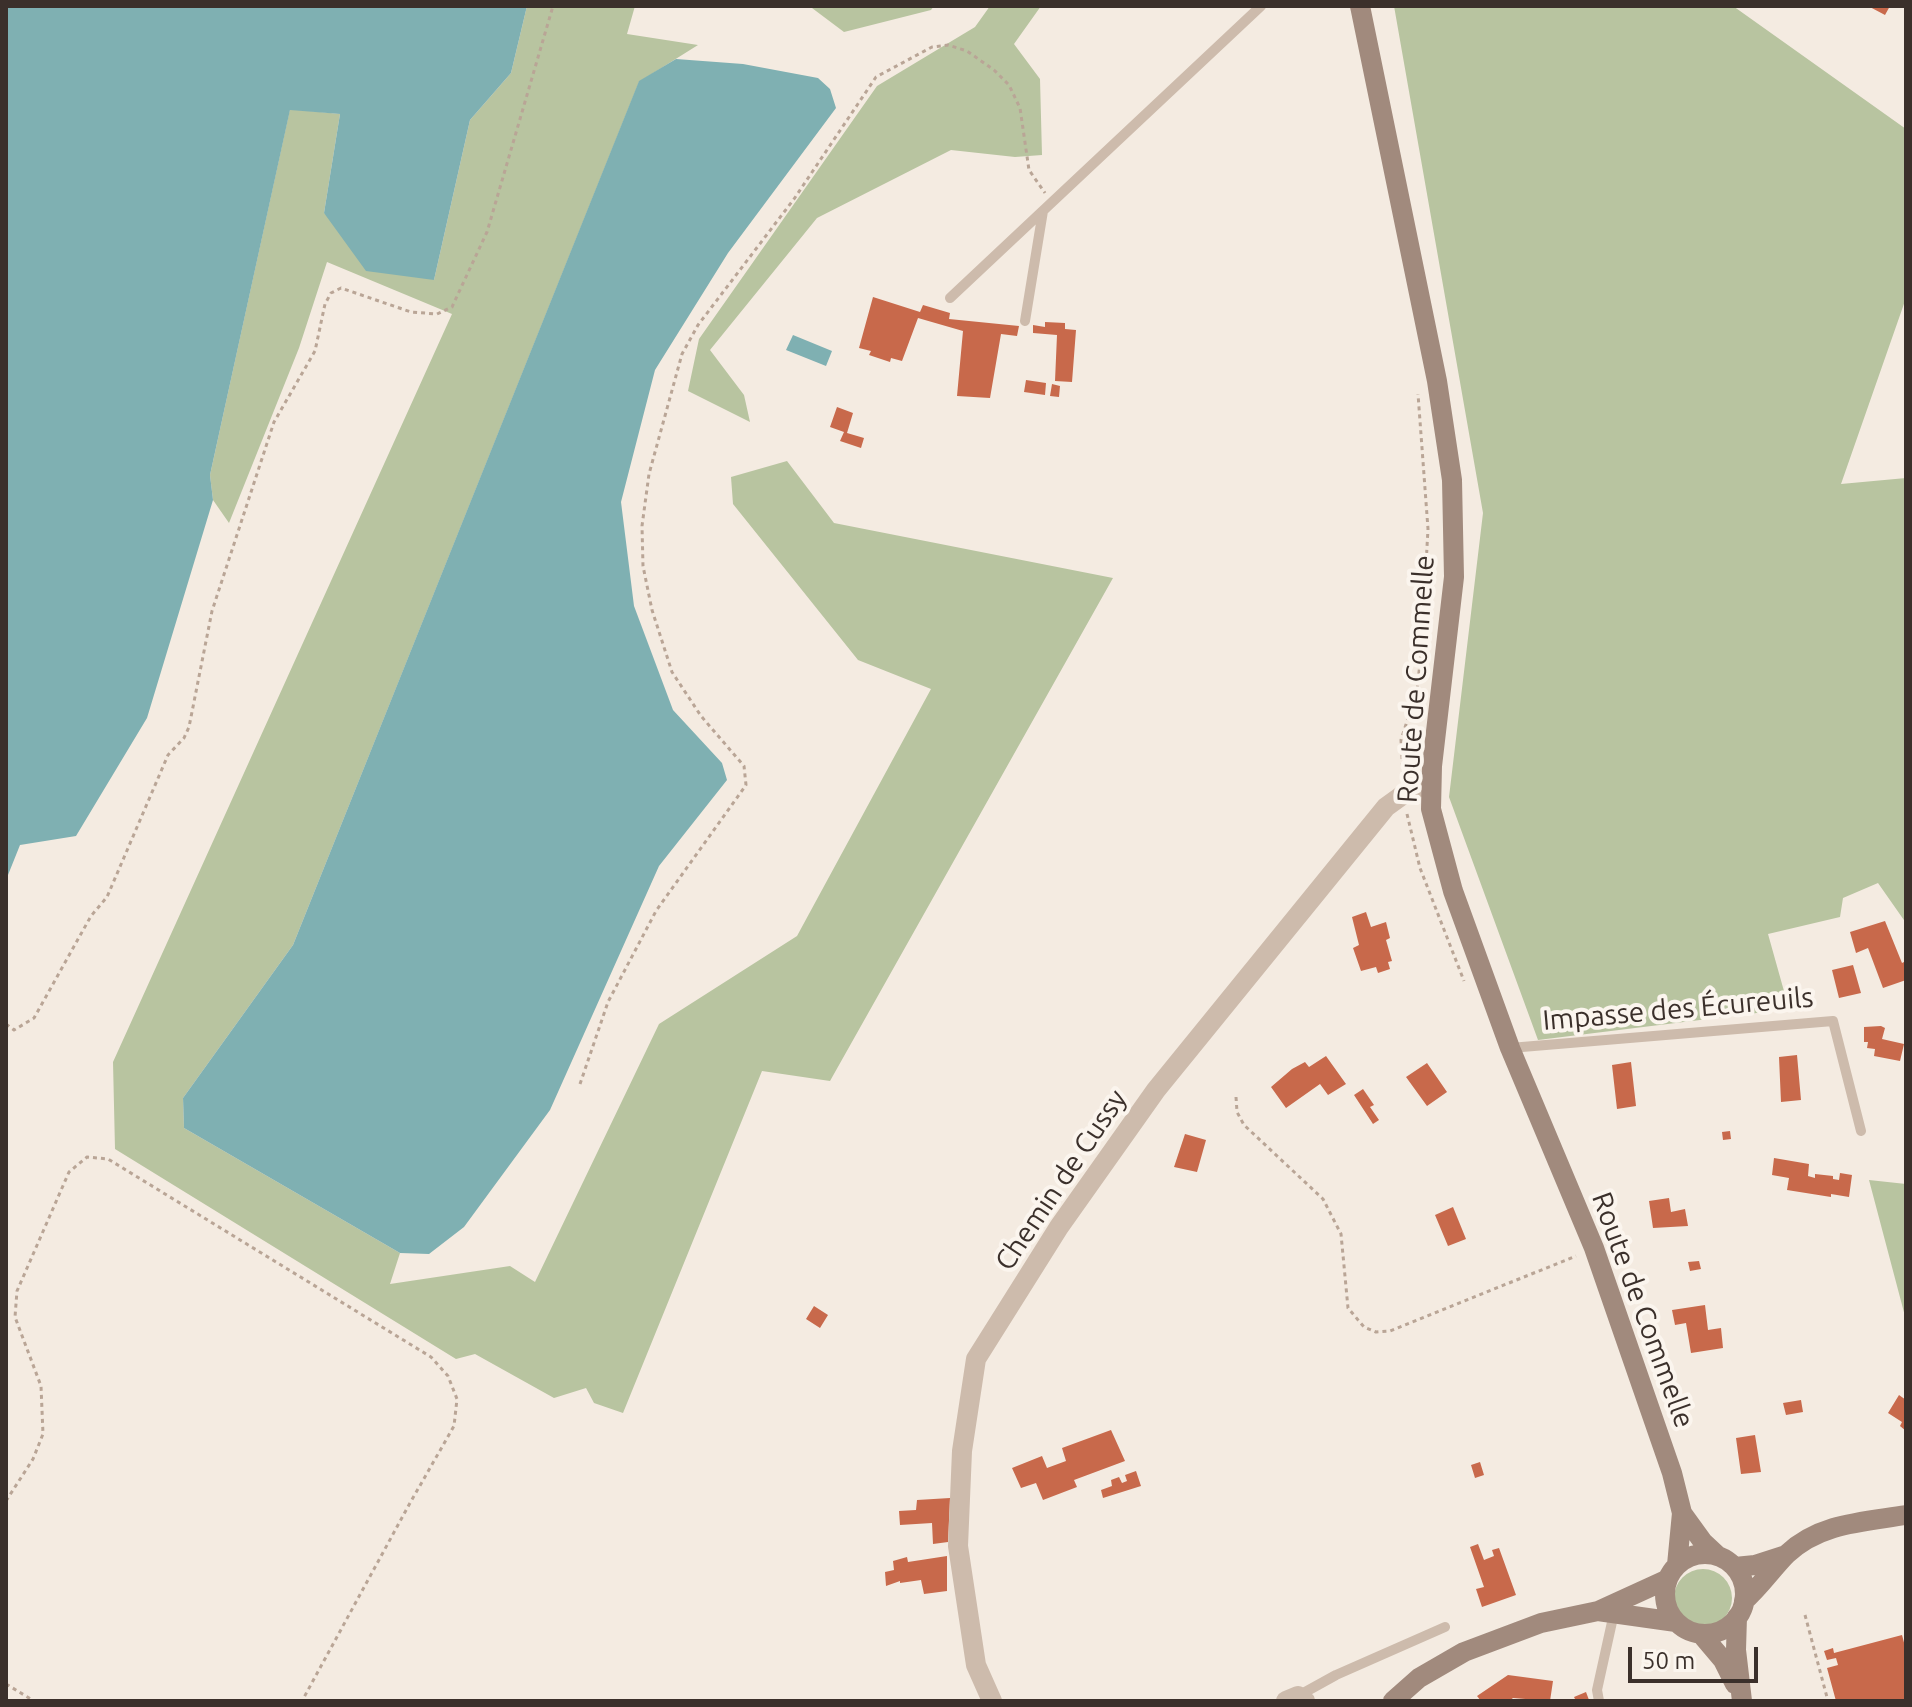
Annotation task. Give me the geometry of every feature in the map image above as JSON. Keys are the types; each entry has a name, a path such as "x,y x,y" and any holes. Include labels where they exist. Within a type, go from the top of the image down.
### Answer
{"street":[{"name":"Route de Commelle","path":"1360,6 1437,381 1452,480 1454,577 1430,782 1431,809 1441,852 1510,1048 1594,1248 1672,1473 1682,1513 1703,1542 1726,1562"},
{"name":"Chemin de Cussy","path":"992,1701 976,1665 958,1546 962,1451 976,1359 1059,1227 1156,1090 1386,807 1404,794 1430,782"},
{"name":"Route de Commelle","path":"1673,1572 1682,1513"},
{"path":"1609,1609 1676,1622 1701,1634 1716,1632 1728,1626 1786,1555 1807,1538 1832,1527 1906,1515"},
{"path":"1393,1701 1419,1678 1464,1652 1541,1623 1609,1609 1697,1555 1755,1565 1786,1555"},
{"path":"1726,1562 1741,1577 1736,1650 1741,1698"},
{"path":"1673,1572 1666,1601 1676,1622"},
{"path":"1701,1634 1723,1660 1741,1698"}],"lane":[{"path":"950,298 1261,6"},
{"path":"1025,321 1043,211"},
{"name":"Impasse des Écureuils","path":"1510,1048 1833,1021 1861,1131"},
{"path":"1599,1701 1597,1690 1609,1609"},
{"path":"1297,1699 1336,1675 1445,1627"}],"path":[{"path":"6,1024 14,1030 34,1018 91,916 107,897 168,755 184,738 189,727 212,611 274,422 315,351 325,304 331,293 341,288 411,312 437,314 452,307 487,232 553,6"},
{"path":"580,1084 608,1002 656,911 746,785 744,766 701,716 672,672 652,610 643,566 642,526 649,474 682,354 698,325 794,199 876,77 932,47 948,45 967,51 1009,85 1020,108 1029,170 1052,202"},
{"path":"1418,380 1428,529 1417,690 1401,740 1404,794 1420,868 1469,993"},
{"path":"1236,1097 1237,1112 1244,1125 1323,1199 1341,1234 1348,1308 1364,1327 1376,1332 1390,1331 1594,1248"},
{"path":"6,1501 33,1459 43,1434 41,1386 15,1317 17,1291 69,1172 87,1157 108,1159 431,1357 448,1376 457,1399 454,1426 302,1701"},
{"path":"1805,1615 1828,1701"},
{"path":"6,1684 34,1701"}],"green space":[{"path":"527,6 635,6 627,34 698,45 639,82 293,945 183,1098 184,1128 400,1253 390,1284 510,1266 535,1282 659,1024 797,936 931,689 858,660 733,504 731,477 787,461 834,523 1113,578 830,1081 762,1071 623,1413 594,1403 586,1388 554,1398 475,1354 456,1359 115,1149 113,1062 452,314 327,262 299,348 229,523 213,500 210,475 290,109 340,114 324,213 434,280 470,120 511,73"},
{"path":"934,6 931,10 844,32 812,8"},
{"path":"990,6 1041,6 1014,44 1040,79 1042,155 1015,157 951,150 817,218 710,350 744,395 750,422 688,391 699,339 877,86 975,27"},
{"path":"1394,6 1733,6 1906,129 1906,298 1841,484 1906,478 1906,923 1878,883 1843,898 1840,917 1768,934 1789,1009 1538,1040 1449,797 1483,513"},
{"path":"1869,1180 1906,1184 1906,1320"},
{"path":"1703,1569 1724,1577 1732,1598 1724,1619 1703,1627 1682,1619 1674,1598 1682,1577"}],"water":[{"path":"6,6 527,6 511,73 470,120 434,280 366,271 324,213 340,114 290,110 210,475 213,500 147,718 76,836 20,845 6,880"},
{"path":"676,59 743,64 818,78 830,89 836,108 728,253 655,370 621,502 634,606 673,710 722,763 727,780 659,866 550,1110 464,1227 429,1254 400,1253 184,1128 183,1098 293,945 639,81"},
{"path":"793,335 832,351 826,366 786,350"}],"building":[{"path":"1868,6 1890,6 1885,15"},
{"path":"873,297 920,312 923,305 950,313 949,319 1019,326 1017,336 1001,334 990,398 957,396 963,331 918,318 902,361 891,358 890,362 859,348"},
{"path":"1045,322 1065,323 1065,329 1076,330 1072,382 1055,381 1057,335 1033,333 1033,325 1045,327"},
{"path":"1026,380 1046,383 1045,395 1024,392"},
{"path":"1052,384 1060,386 1059,397 1050,396"},
{"path":"837,407 853,413 847,433 864,438 861,448 840,441 844,432 830,427"},
{"path":"1366,912 1371,927 1386,922 1390,938 1386,940 1392,961 1388,962 1390,969 1378,973 1376,967 1361,971 1353,948 1359,945 1352,917"},
{"path":"1885,921 1902,963 1906,961 1906,980 1883,988 1868,948 1856,953 1850,932"},
{"path":"1853,965 1861,993 1839,998 1832,970"},
{"path":"1864,1027 1885,1028 1882,1039 1904,1044 1900,1061 1874,1056 1875,1049 1867,1048"},
{"path":"1797,1055 1801,1100 1781,1102 1779,1057"},
{"path":"1326,1056 1346,1084 1328,1095 1320,1084 1286,1108 1271,1087 1292,1069 1305,1062 1309,1067"},
{"path":"1631,1062 1636,1106 1617,1109 1612,1065"},
{"path":"1427,1063 1447,1092 1427,1106 1406,1077"},
{"path":"1363,1089 1374,1105 1370,1107 1379,1120 1373,1124 1354,1095"},
{"path":"1730,1131 1731,1139 1723,1140 1722,1132"},
{"path":"1185,1134 1206,1140 1197,1172 1174,1167"},
{"path":"1774,1158 1809,1164 1808,1176 1815,1178 1815,1174 1833,1176 1833,1179 1839,1180 1840,1173 1852,1175 1849,1197 1787,1190 1789,1178 1772,1175"},
{"path":"1669,1198 1671,1212 1685,1209 1688,1226 1653,1228 1649,1201"},
{"path":"1453,1207 1466,1239 1448,1246 1435,1215"},
{"path":"1699,1261 1701,1269 1690,1271 1688,1262"},
{"path":"1705,1305 1708,1330 1721,1328 1723,1348 1691,1353 1686,1323 1675,1325 1672,1310"},
{"path":"814,1306 828,1315 820,1328 806,1319"},
{"path":"1899,1395 1906,1400 1906,1431 1900,1426 1902,1422 1888,1413"},
{"path":"1801,1400 1803,1412 1786,1415 1783,1403"},
{"path":"1111,1430 1125,1461 1074,1480 1077,1487 1043,1500 1036,1483 1021,1488 1012,1468 1042,1456 1047,1468 1066,1461 1062,1448"},
{"path":"1755,1435 1761,1472 1741,1474 1736,1438"},
{"path":"1480,1462 1484,1475 1475,1478 1471,1465"},
{"path":"1136,1471 1141,1486 1103,1498 1101,1490 1112,1486 1111,1480 1119,1477 1122,1483 1127,1481 1125,1475"},
{"path":"950,1498 948,1542 933,1544 932,1523 900,1525 899,1511 916,1510 917,1500"},
{"path":"1478,1544 1484,1560 1494,1556 1492,1550 1499,1548 1516,1595 1482,1607 1476,1589 1484,1587 1470,1547"},
{"path":"947,1556 947,1591 924,1594 921,1580 900,1581 886,1586 885,1572 894,1570 893,1561 907,1557 908,1562"},
{"path":"1902,1635 1906,1650 1906,1701 1836,1701 1827,1668 1838,1665 1836,1658 1827,1660 1824,1651 1833,1648 1834,1653"},
{"path":"1508,1675 1553,1681 1550,1701 1513,1698 1509,1701 1481,1701 1477,1696"},
{"path":"1586,1692 1589,1700 1576,1701 1574,1697"}]}
